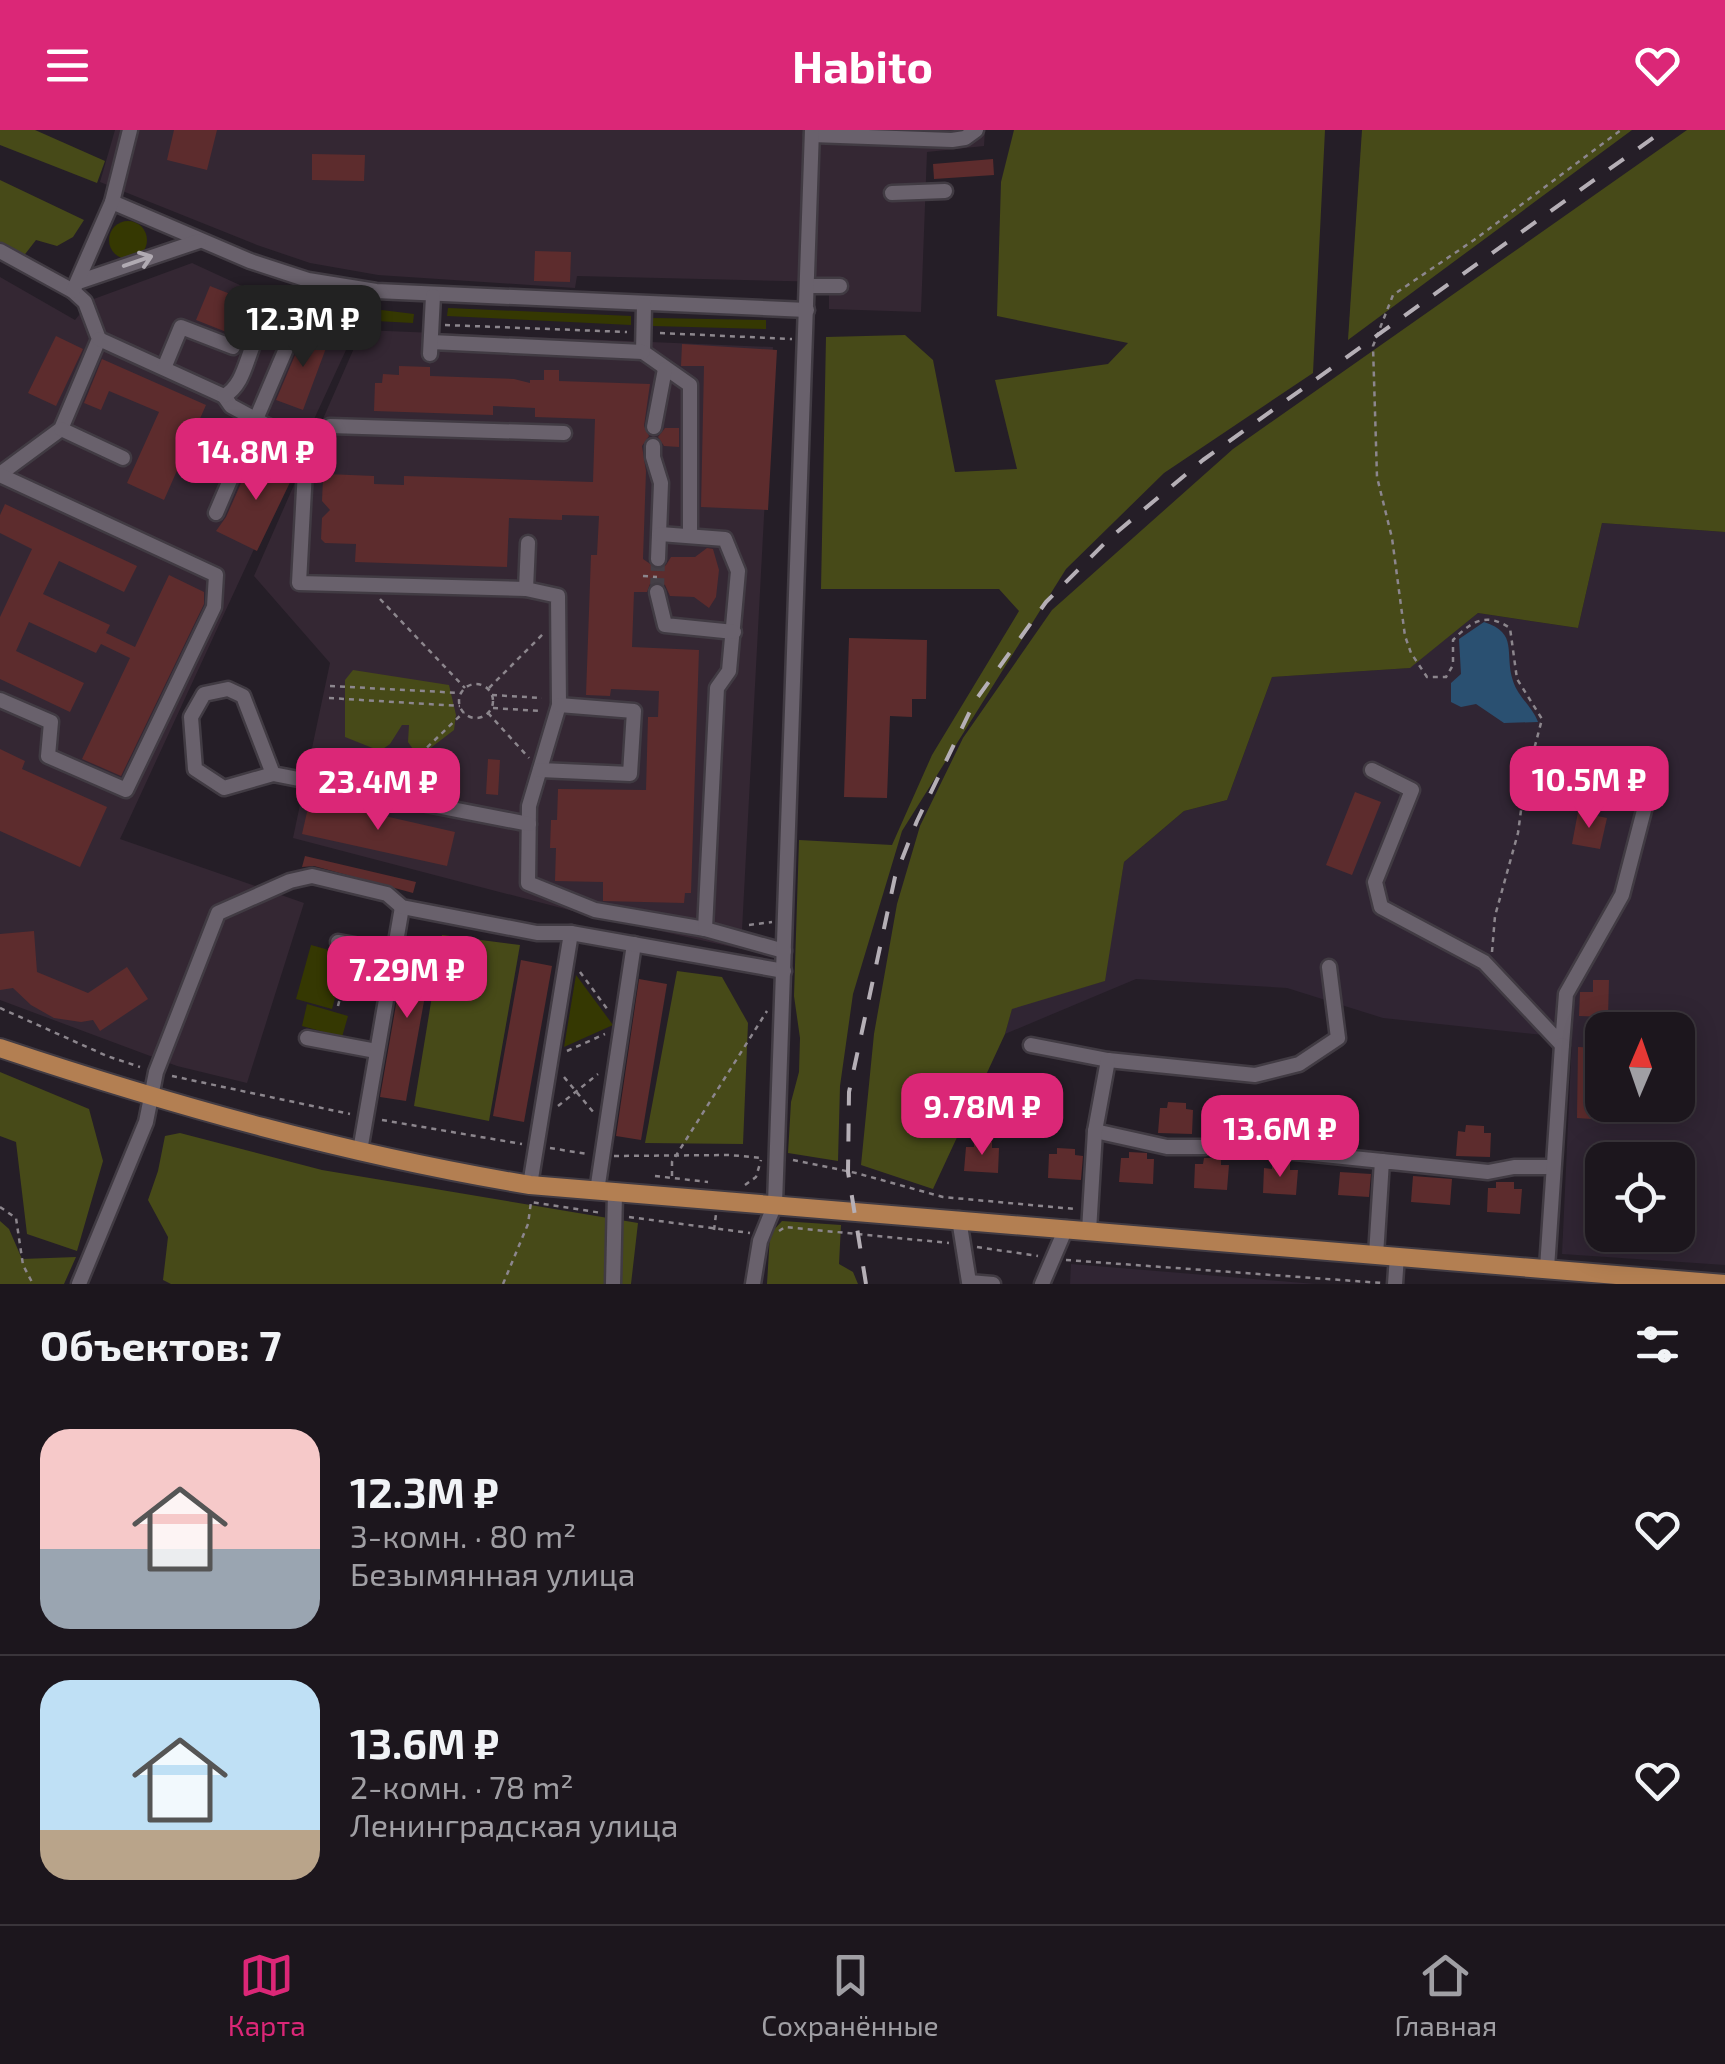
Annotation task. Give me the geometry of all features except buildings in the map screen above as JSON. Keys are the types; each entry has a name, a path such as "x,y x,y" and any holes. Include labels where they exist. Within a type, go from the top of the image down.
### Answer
{"main road":[{"path":"0,1048 258,1128 530,1184 1725,1284"}],"street":[{"path":"76,286 112,202 130,130"},
{"path":"753,1284 760,1241 775,1204 784,970 777,950 812,133 952,140 965,138 976,130"},
{"path":"892,193 945,191"},
{"path":"112,202 199,241 308,280 376,291 807,310"},
{"path":"76,286 199,241"},
{"path":"0,250 76,286 99,339 224,396 231,406 290,438"},
{"path":"808,286 840,286"},
{"path":"433,296 430,348 643,352 690,386 690,535"},
{"path":"643,352 644,305"},
{"path":"216,513 292,337 290,328 270,322 261,328 236,390 224,396"},
{"path":"164,368 181,327 233,347"},
{"path":"0,700 50,722 48,756 126,790 214,607 216,575 0,474 61,429 99,339"},
{"path":"654,427 664,369"},
{"path":"564,433 330,426 305,470 299,584 526,590 558,596 558,705 529,806 528,883 595,910 705,929 777,950"},
{"path":"61,429 123,458"},
{"path":"654,446 661,483 658,560"},
{"path":"660,534 726,539 738,571 729,670 717,688 705,929"},
{"path":"526,590 528,542"},
{"path":"658,585 666,625 734,632"},
{"path":"273,774 243,696 228,689 204,694 191,717 195,769 224,788 273,774 529,824"},
{"path":"540,770 630,774 634,711 558,705"},
{"path":"1548,1268 1566,994 1622,896 1656,768"},
{"path":"1372,770 1412,790 1375,882 1380,908 1484,962 1562,1045"},
{"path":"79,1284 146,1122 156,1072 218,914 290,881 312,876 387,894 402,907 784,970"},
{"path":"360,1151 402,907"},
{"path":"530,1184 570,933"},
{"path":"338,942 394,952"},
{"path":"614,1284 615,1214 606,1192 605,1126 634,944"},
{"path":"1030,1045 1108,1060 1255,1075 1299,1064 1338,1038 1329,967"},
{"path":"307,1038 376,1051"},
{"path":"1089,1230 1095,1130 1108,1060"},
{"path":"1095,1130 1167,1147 1204,1147 1230,1138 1266,1149 1488,1172 1514,1167 1552,1168"},
{"path":"1376,1254 1382,1161"},
{"path":"959,1219 969,1282 993,1284"},
{"path":"1042,1284 1066,1228"},
{"path":"1393,1284 1397,1256"}],"path":[{"path":"1490,968 1495,916 1518,833 1524,788 1542,719 1517,679 1510,628 1498,620 1473,621 1453,640 1454,665 1446,677 1427,677 1410,652 1392,538 1377,477 1373,346 1394,295 1621,130"},
{"path":"431,324 793,339"},
{"path":"643,576 658,585"},
{"path":"367,585 465,688"},
{"path":"488,689 558,619"},
{"path":"540,770 490,711 492,695 488,689 477,684 461,694 460,706 475,718 490,711 558,705"},
{"path":"330,686 461,694"},
{"path":"492,695 558,705"},
{"path":"329,698 460,706"},
{"path":"379,794 464,712"},
{"path":"748,925 778,922 777,950"},
{"path":"338,1006 354,945"},
{"path":"567,955 620,1027 549,1059 605,1126"},
{"path":"672,1177 672,1162 767,1010 766,1028"},
{"path":"538,1124 592,1076 612,1076"},
{"path":"740,1187 756,1177 762,1158"},
{"path":"786,1159 943,1197 1091,1210"},
{"path":"655,1176 715,1184"},
{"path":"503,1284 528,1224 531,1202 751,1233"},
{"path":"0,1207 16,1218 23,1265 33,1284"},
{"path":"714,1230 716,1213"},
{"path":"775,1238 785,1228 963,1244 1053,1259 1393,1284"}],"shaded area":[{"path":"115,130 985,130 984,146 927,152 921,312 829,309 829,282 577,276 575,288 378,275 310,263 100,182"},
{"path":"128,221 141,227 147,240 141,253 128,259 115,253 109,240 115,227"},
{"path":"192,263 352,337 120,839 304,903 247,1083 177,1066 0,1000 0,277 75,320 91,300"},
{"path":"301,300 414,314 413,323 357,320 352,328"},
{"path":"448,308 631,316 631,325 447,316"},
{"path":"653,318 766,320 766,329 653,326"},
{"path":"362,330 773,347 741,949 588,915 293,838 330,663 254,576"},
{"path":"1602,523 1725,532 1725,1265 1562,1254 1572,1038 1383,1018 1287,988 1136,979 1005,1034 1012,1008 1104,981 1124,862 1184,811 1227,800 1272,677 1409,668 1478,613 1578,628"},
{"path":"311,945 347,955 332,1009 296,999"},
{"path":"576,975 613,1025 564,1047"},
{"path":"307,1004 348,1016 342,1037 302,1026"},
{"path":"1071,1264 1316,1284 1070,1284"}],"green space":[{"path":"0,130 35,130 105,161 97,183 0,145"},
{"path":"1014,130 1325,130 1313,373 1164,473 1066,569 902,831 853,994 840,1086 838,1161 788,1153 791,1102 799,1072 800,1038 794,996 799,840 892,845 932,755 1019,611 999,589 821,589 826,337 905,335 933,360 955,472 1017,469 995,380 1108,364 1128,343 997,316 1001,182"},
{"path":"1362,130 1632,130 1348,340"},
{"path":"1687,130 1725,130 1725,532 1602,523 1578,628 1478,613 1410,668 1272,677 1227,800 1184,811 1124,862 1105,981 1012,1009 1005,1034 933,1189 861,1165 874,1034 897,904 920,826 963,738 1052,610 1233,449"},
{"path":"0,180 84,220 73,237 57,246 36,240 19,262 0,250"},
{"path":"353,670 449,685 456,715 454,730 424,753 415,752 408,742 409,725 402,725 390,744 380,751 345,737 345,680"},
{"path":"326,750 375,764 379,772 375,781 363,783 321,769 321,755"},
{"path":"442,935 520,945 489,1121 414,1106"},
{"path":"677,971 722,977 748,1023 743,1144 645,1143"},
{"path":"0,1072 89,1109 103,1161 77,1251 27,1234 16,1142 0,1136"},
{"path":"180,1133 322,1170 638,1223 631,1284 171,1284 163,1280 168,1237 148,1200 165,1136"},
{"path":"0,1221 9,1229 22,1259 76,1257 64,1284 0,1284"},
{"path":"782,1221 841,1225 839,1264 853,1272 858,1284 767,1284 770,1234"}],"water":[{"path":"1484,622 1506,638 1513,681 1538,722 1504,723 1476,704 1461,707 1451,702 1451,683 1461,674 1459,639"}],"tunnel":[{"path":"657,592 658,559"}],"railway":[{"path":"866,1284 848,1172 849,1092 895,877 917,821 975,701 1046,602 1111,537 1203,460 1664,130"}]}
